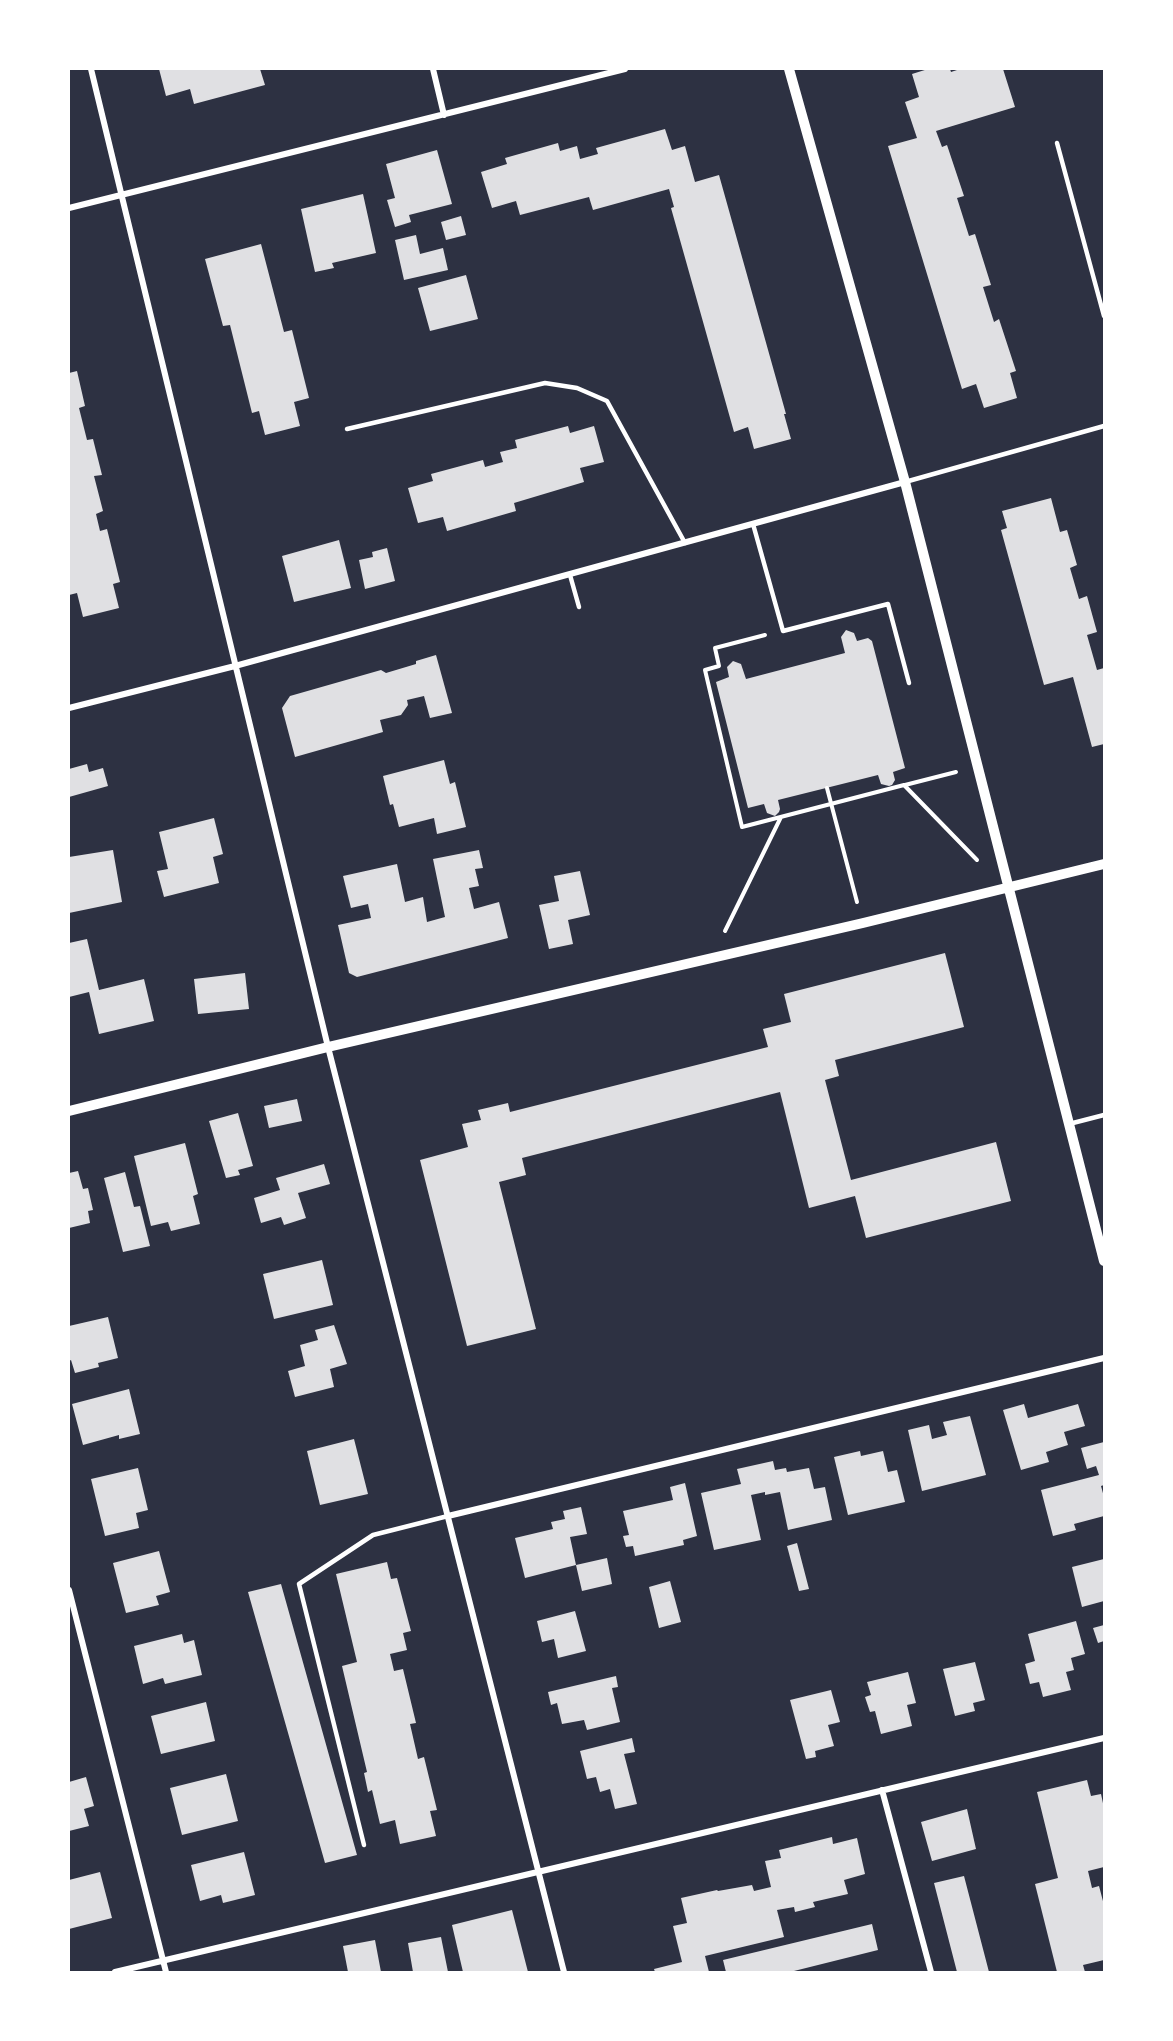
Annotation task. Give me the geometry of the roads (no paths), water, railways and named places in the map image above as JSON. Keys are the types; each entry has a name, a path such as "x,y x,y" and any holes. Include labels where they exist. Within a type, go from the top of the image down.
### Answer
{"street":[{"path":"91,69 328,1047 564,1972"},
{"path":"433,69 444,115"},
{"path":"69,207 625,69"},
{"path":"789,69 905,482 1007,889 1104,1261"},
{"path":"69,708 235,666 905,482"},
{"path":"69,1111 328,1047 1007,889 1104,864"},
{"path":"448,1516 1104,1358"},
{"path":"69,1590 166,1972"},
{"path":"115,1972 1104,1738"},
{"path":"882,1790 931,1972"}],"lane":[{"path":"1057,143 1104,316"},
{"path":"347,429 544,383 577,387 607,401 685,543"},
{"path":"905,482 1104,426"},
{"path":"753,524 783,631 888,604 909,683"},
{"path":"570,575 579,607"},
{"path":"1068,1124 1104,1115"},
{"path":"364,1845 299,1584 373,1535 448,1516"}]}
